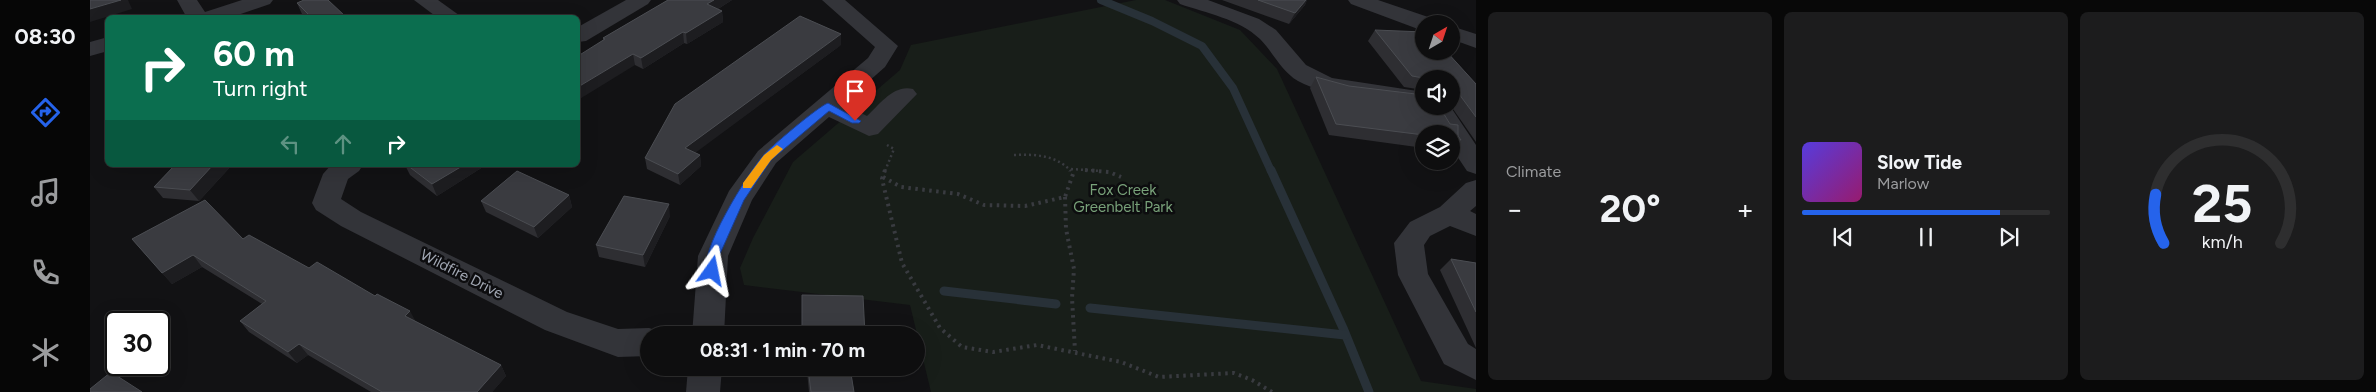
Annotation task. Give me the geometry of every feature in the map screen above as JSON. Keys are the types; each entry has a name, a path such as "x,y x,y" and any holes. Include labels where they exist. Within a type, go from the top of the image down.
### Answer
{"street":[{"path":"187,0 196,15"},
{"path":"216,15 263,0"},
{"path":"424,0 448,15"},
{"path":"580,35 641,0"},
{"path":"709,326 713,256 738,198 767,157 878,62 887,46 832,0"},
{"path":"1187,0 1253,24 1268,34 1298,70 1310,78 1330,85 1415,98"},
{"path":"1358,0 1415,20"},
{"path":"1460,35 1476,41"},
{"path":"90,49 105,45"},
{"path":"828,106 869,128 905,94"},
{"path":"1443,115 1476,165"},
{"name":"Wildfire Drive","path":"347,167 336,174 326,203 351,219 556,321 618,343 640,342"},
{"path":"1476,190 1463,220 1420,229 1409,243 1413,274 1456,354 1476,366"},
{"path":"703,392 704,376"}],"path":[{"path":"878,141 894,150 890,155 883,177 902,263 916,282 940,328 949,338 962,347 993,352 1037,345 1075,351 1121,362 1160,377 1234,373 1252,380 1272,392"},
{"path":"1014,155 1047,156 1065,163 1073,174 1065,197 1066,229 1074,269 1072,298 1075,351"},
{"path":"1070,170 1109,172 1121,176"},
{"path":"883,177 901,187 958,194 984,205 1026,206 1065,197"}],"green space":[{"name":"Fox Creek Greenbelt Park","path":"1136,0 1165,0 1240,30 1277,69 1421,381 1476,389 1476,392 931,392 925,367 925,326 915,326 910,305 744,285 740,268 753,238 793,162 900,70 911,45"}],"building":[{"path":"90,0 121,0 90,9"},
{"path":"304,0 328,0 344,15 309,15 297,3"},
{"path":"668,0 714,0 707,4 722,11 641,58 633,54 580,86 580,55 605,39 603,38"},
{"path":"1258,0 1306,0 1295,13"},
{"path":"800,16 841,34 685,148 700,155 678,174 645,158 675,104"},
{"path":"1375,30 1415,32 1415,60 1454,60 1476,84 1476,117 1460,95 1460,70 1415,70 1415,77 1412,76"},
{"path":"1316,77 1349,86 1415,94 1415,115 1444,115 1450,124 1458,125 1415,125 1415,134 1336,124"},
{"path":"173,167 211,167 190,190 154,187"},
{"path":"410,167 461,167 432,184"},
{"path":"517,171 569,195 534,227 481,201"},
{"path":"624,196 669,204 643,255 596,245"},
{"path":"205,200 243,239 249,235 309,268 317,262 375,296 377,294 410,311 405,316 501,365 477,392 382,392 299,344 288,352 240,321 266,301 193,255 162,273 132,239"},
{"path":"1451,259 1476,263 1476,312"},
{"path":"802,295 863,296 865,326 802,326"},
{"path":"106,376 117,376 142,392 90,392 90,389"},
{"path":"809,376 851,376 854,392 811,392"}],"waterway":[{"path":"1101,0 1152,21 1202,46 1233,88 1271,171"},
{"path":"1271,170 1343,328 1369,392"},
{"path":"944,291 1056,304"},
{"path":"1090,308 1345,335"}],"slow traffic":[{"path":"747,186 767,157 777,149"}],"route":[{"path":"712,271 713,256 738,198 767,157 828,106 855,121"}]}
